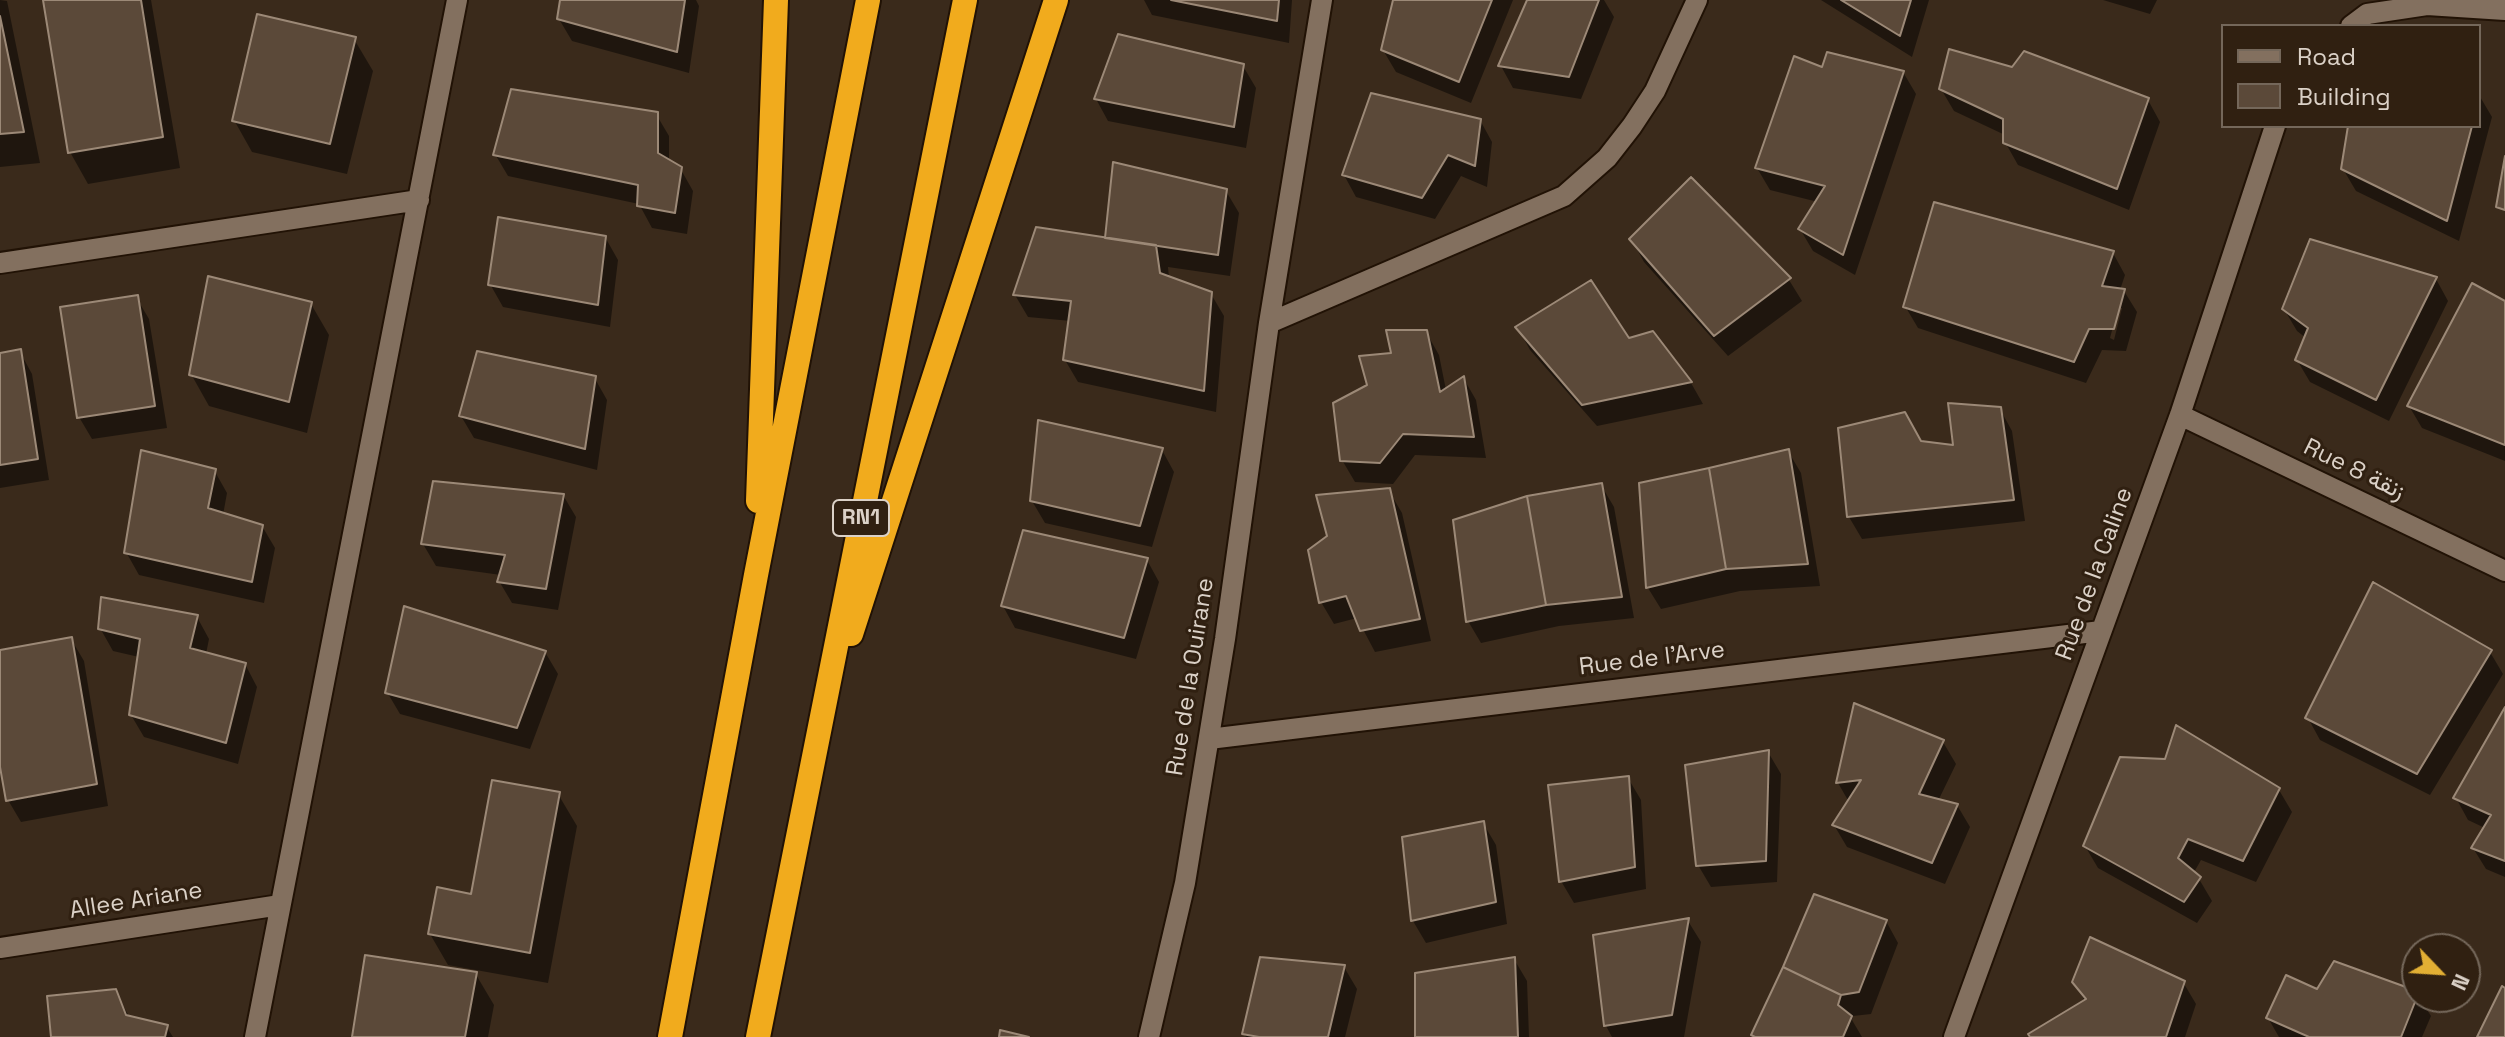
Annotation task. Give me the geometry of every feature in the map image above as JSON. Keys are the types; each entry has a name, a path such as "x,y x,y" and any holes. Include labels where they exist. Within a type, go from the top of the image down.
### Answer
{"highway":[{"path":"756,575 776,0"},
{"path":"670,1037 868,0"},
{"name":"RN1","path":"758,1037 965,0"},
{"path":"814,751 1056,0"}],"street":[{"path":"255,1037 457,0"},
{"name":"Rue de la Ouirane","path":"1149,1037 1185,883 1269,323 1322,0"},
{"path":"1269,323 1564,196 1607,158 1632,126 1655,91 1697,0"},
{"path":"2359,20 2427,5 2505,10"},
{"name":"Rue de la Caline","path":"1954,1037 2180,415 2274,128"},
{"path":"0,263 419,200"},
{"name":"Rue 8 زنقة","path":"2180,415 2505,571"},
{"name":"Rue de l'Arve","path":"1209,739 2101,631"},
{"name":"Allee Ariane","path":"0,948 280,905"}],"building":[{"path":"43,0 141,0 163,137 68,153"},
{"path":"560,0 685,0 677,52 557,19"},
{"path":"1171,0 1279,0 1277,21"},
{"path":"1393,0 1492,0 1459,82 1381,50"},
{"path":"1527,0 1599,0 1569,77 1498,66"},
{"path":"1841,0 1911,0 1900,36"},
{"path":"257,14 356,37 330,144 232,121"},
{"path":"0,16 24,132 0,134"},
{"path":"1118,34 1244,64 1234,127 1094,99"},
{"path":"1949,49 2012,67 2024,51 2149,98 2117,189 2003,143 2003,119 1939,89"},
{"path":"1827,52 1904,71 1843,255 1798,229 1825,186 1755,168 1794,56 1822,67"},
{"path":"511,89 658,112 658,153 682,167 675,213 637,206 638,185 493,155"},
{"path":"1371,93 1481,119 1475,166 1448,155 1422,198 1342,175"},
{"path":"2348,128 2471,128 2447,221 2341,169"},
{"path":"2505,156 2505,210 2496,207"},
{"path":"1113,162 1227,189 1218,255 1105,238"},
{"path":"1691,177 1791,278 1714,336 1629,239"},
{"path":"1934,202 2114,251 2102,286 2125,289 2114,329 2089,329 2074,362 1903,307"},
{"path":"498,217 606,236 598,305 488,285"},
{"path":"1036,227 1156,245 1160,273 1212,292 1204,391 1063,360 1071,301 1013,295"},
{"path":"2310,239 2437,277 2376,400 2295,360 2308,328 2282,309"},
{"path":"208,276 312,302 289,402 189,375"},
{"path":"1591,280 1629,338 1653,331 1692,382 1582,405 1515,327"},
{"path":"2472,283 2505,301 2505,445 2407,406"},
{"path":"138,295 155,406 77,418 60,307"},
{"path":"1386,330 1427,330 1440,392 1464,376 1474,437 1403,434 1380,463 1340,461 1333,403 1367,385 1359,356 1391,353"},
{"path":"21,349 38,459 0,465 0,353"},
{"path":"477,351 596,376 585,449 459,416"},
{"path":"1948,403 2001,407 2014,500 1847,517 1838,428 1905,412 1921,441 1953,445"},
{"path":"1038,420 1163,448 1140,526 1030,501"},
{"path":"1789,449 1808,564 1726,569 1709,468"},
{"path":"141,450 216,469 208,508 263,525 252,582 124,553"},
{"path":"1709,468 1726,569 1646,588 1639,483"},
{"path":"433,481 564,494 546,589 497,582 505,555 421,544"},
{"path":"1602,483 1622,597 1546,605 1527,496"},
{"path":"1390,488 1420,619 1360,631 1346,596 1319,603 1308,550 1327,536 1316,495"},
{"path":"1527,496 1546,605 1466,622 1453,520"},
{"path":"1023,530 1148,558 1124,638 1001,606"},
{"path":"2373,582 2492,650 2417,774 2305,718"},
{"path":"101,597 198,615 190,648 246,663 226,743 129,715 140,639 98,629"},
{"path":"404,606 546,651 517,728 385,693"},
{"path":"72,637 97,784 6,801 0,767 0,650"},
{"path":"1854,703 1944,740 1919,794 1958,804 1932,863 1832,825 1861,780 1836,783"},
{"path":"2505,707 2505,861 2471,848 2491,815 2453,798"},
{"path":"2176,725 2280,788 2243,861 2188,839 2178,858 2201,877 2184,902 2083,846 2120,757 2165,759"},
{"path":"1769,750 1766,861 1696,866 1685,765"},
{"path":"1629,776 1635,867 1559,882 1548,785"},
{"path":"492,780 560,792 530,953 428,934 437,887 471,894"},
{"path":"1484,821 1496,902 1411,921 1402,837"},
{"path":"1814,894 1887,920 1859,992 1841,995 1783,967"},
{"path":"1689,918 1672,1015 1604,1026 1593,935"},
{"path":"2090,937 2185,981 2166,1037 2030,1037 2028,1034 2086,999 2072,982"},
{"path":"365,955 477,972 465,1037 352,1037"},
{"path":"1260,957 1345,965 1328,1037 1259,1037 1242,1034"},
{"path":"1515,957 1518,1037 1415,1037 1415,973"},
{"path":"2334,961 2401,985 2401,1013 2411,1013 2401,1037 2309,1037 2266,1018 2286,975 2317,989"},
{"path":"1783,967 1841,995 1838,1005 1852,1016 1843,1037 1751,1035"},
{"path":"2502,986 2505,988 2505,1037 2477,1037"},
{"path":"116,989 126,1015 168,1025 165,1037 51,1037 47,996"},
{"path":"1000,1030 1029,1037 999,1037"}]}
